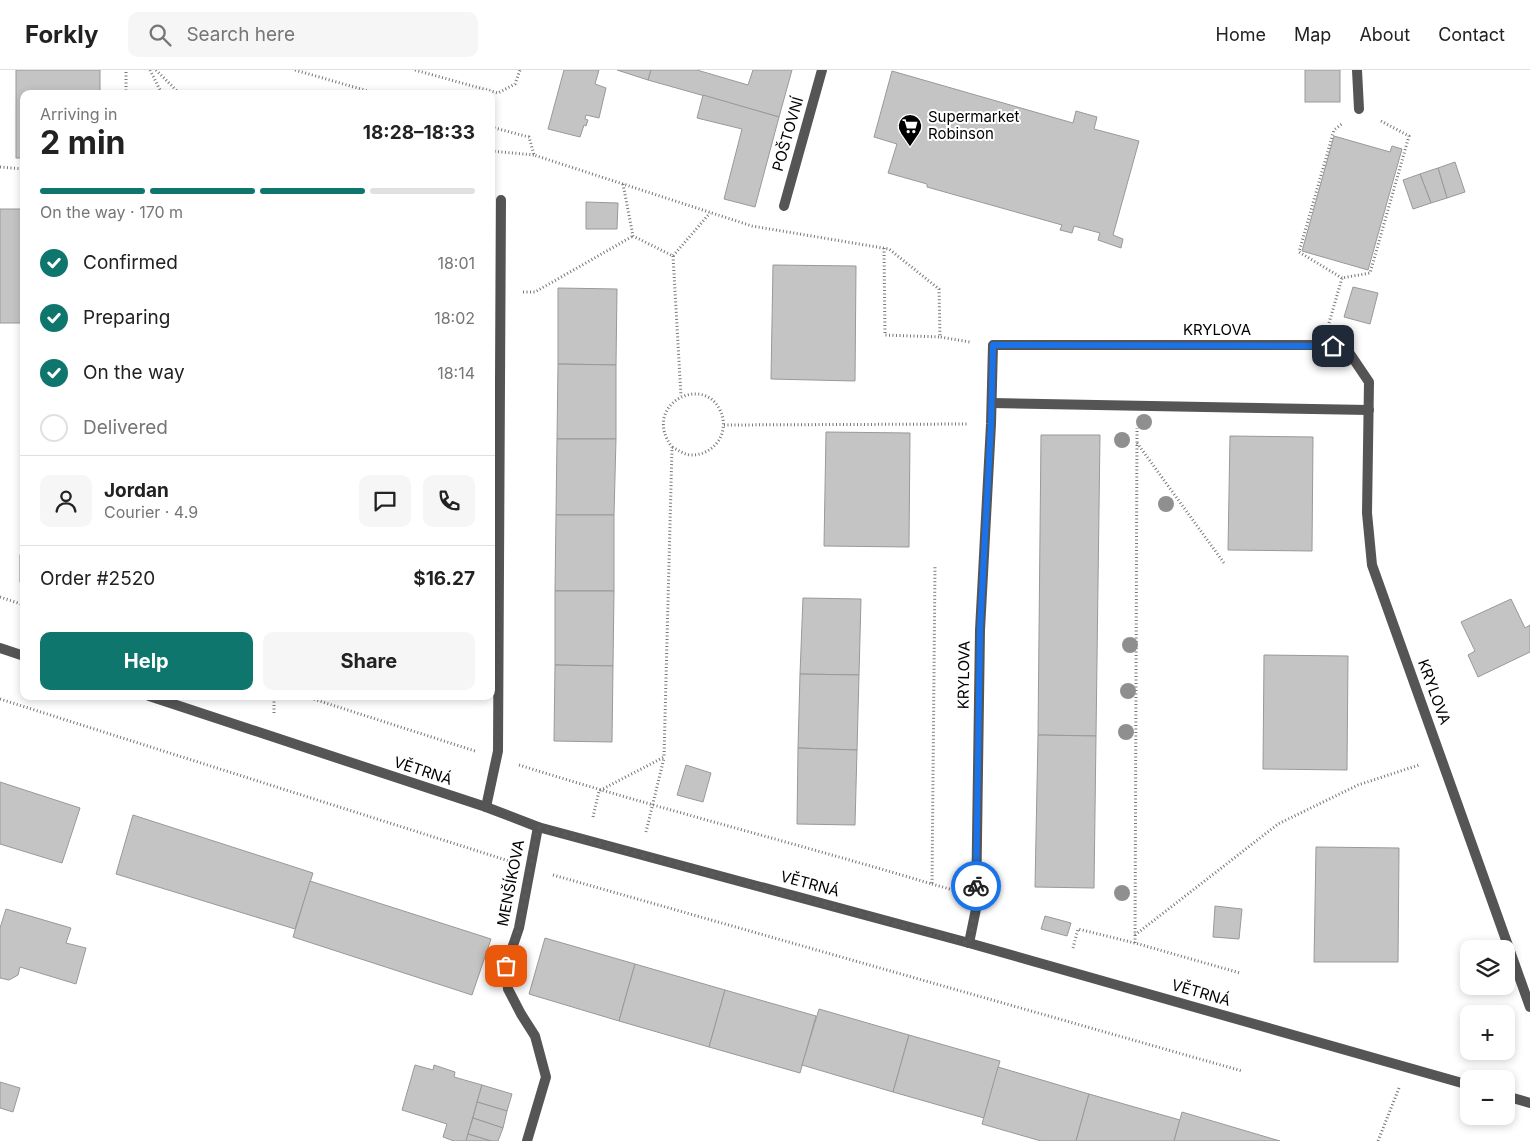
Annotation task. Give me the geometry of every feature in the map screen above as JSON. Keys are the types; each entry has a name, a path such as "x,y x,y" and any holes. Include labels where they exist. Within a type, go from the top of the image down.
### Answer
{"street":[{"name":"POŠTOVNÍ","path":"784,206 822,70"},
{"path":"1358,70 1359,109"},
{"path":"486,807 497,759 501,200"},
{"name":"KRYLOVA","path":"969,943 976,908 980,630 992,403 993,345 1344,346 1369,382 1367,513 1372,565 1530,1007"},
{"path":"992,403 1368,410"},
{"path":"0,648 20,655"},
{"name":"VĚTRNÁ","path":"161,700 486,807 538,827 969,943 1460,1082"},
{"name":"MENŠÍKOVA","path":"526,1141 546,1077 535,1036 508,989 506,966 519,928 538,827"},
{"path":"1515,1099 1530,1103"}],"path":[{"path":"126,70 126,90"},
{"path":"150,70 160,90"},
{"path":"156,70 176,90"},
{"path":"295,70 364,90"},
{"path":"415,70 487,90"},
{"path":"495,92 498,93 515,84 520,70"},
{"path":"1359,109 1408,136 1370,273 1342,278 1299,252 1334,130 1359,109"},
{"path":"495,127 529,137 534,155"},
{"path":"495,151 534,155 752,226 889,249 939,289 940,337"},
{"path":"0,167 20,169"},
{"path":"623,184 633,236"},
{"path":"682,396 673,256 710,212"},
{"path":"633,236 673,256"},
{"path":"500,292 536,292 633,236"},
{"path":"884,248 885,335 940,337 993,345"},
{"path":"1322,346 1342,278"},
{"path":"691,394 701,395 710,399 718,406 724,425 717,443 710,450 691,455 672,447 666,438 663,429 663,419 673,402 682,396 691,394"},
{"path":"1135,943 1138,406"},
{"path":"724,425 991,424"},
{"path":"1138,443 1224,563"},
{"path":"640,854 664,757 672,447"},
{"path":"932,884 935,567"},
{"path":"0,597 20,604"},
{"path":"0,699 530,868 1242,1071"},
{"path":"316,700 600,791 798,844 976,897"},
{"path":"586,840 600,791 664,757"},
{"path":"1135,935 1278,824 1358,785 1441,758"},
{"path":"1072,950 1078,929 1240,973"},
{"path":"1378,1141 1408,1068"}],"building":[{"path":"16,70 100,70 100,90 20,90 20,158 16,158"},
{"path":"564,70 599,70 595,84 606,88 599,118 586,115 585,119 588,120 580,137 548,129"},
{"path":"617,70 651,70 648,80"},
{"path":"651,70 697,70 748,85 753,70 792,70 779,117 648,80"},
{"path":"1305,70 1340,70 1340,102 1305,102"},
{"path":"892,71 1073,123 1076,111 1097,117 1094,129 1139,141 1113,235 1123,239 1121,248 1098,240 1100,233 1074,226 1072,233 1060,230 1062,225 927,187 927,184 888,173 897,144 874,137"},
{"path":"703,95 779,117 755,207 724,199 742,129 697,118"},
{"path":"1334,136 1390,152 1392,146 1402,149 1368,270 1302,251"},
{"path":"1455,162 1465,192 1447,198 1438,168"},
{"path":"1438,168 1447,198 1431,203 1420,174"},
{"path":"1420,174 1431,203 1413,209 1403,180"},
{"path":"586,202 618,203 617,229 586,229"},
{"path":"0,209 20,209 20,323 0,323"},
{"path":"773,265 856,266 855,381 771,379"},
{"path":"1353,287 1378,293 1370,324 1344,317"},
{"path":"558,288 617,289 616,365 558,364"},
{"path":"558,364 616,365 616,439 557,439"},
{"path":"826,432 910,433 909,547 824,546"},
{"path":"1041,435 1100,435 1096,736 1038,735"},
{"path":"1230,436 1313,437 1312,551 1228,550"},
{"path":"557,439 616,439 614,515 556,515"},
{"path":"556,515 614,515 614,591 555,591"},
{"path":"555,591 614,591 613,666 555,665"},
{"path":"803,598 861,599 859,675 800,674"},
{"path":"1511,599 1525,628 1530,625 1530,652 1478,677 1468,655 1475,651 1461,622"},
{"path":"1264,655 1348,656 1347,770 1263,769"},
{"path":"555,665 613,666 612,742 554,741"},
{"path":"800,674 859,675 857,750 798,748"},
{"path":"1038,735 1096,736 1094,888 1035,887"},
{"path":"798,748 857,750 855,825 797,824"},
{"path":"686,765 711,773 703,802 677,795"},
{"path":"0,782 80,808 62,863 0,844"},
{"path":"133,815 313,873 295,929 116,874"},
{"path":"1316,847 1399,848 1398,962 1314,962"},
{"path":"310,881 491,939 472,995 293,937"},
{"path":"1215,906 1242,909 1239,939 1213,937"},
{"path":"6,909 71,928 66,943 86,948 76,984 20,967 18,975 9,980 0,978 0,928"},
{"path":"1045,916 1071,923 1067,936 1041,929"},
{"path":"545,938 635,964 619,1021 529,994"},
{"path":"635,964 725,990 709,1047 619,1021"},
{"path":"725,990 816,1016 800,1073 709,1047"},
{"path":"819,1009 909,1035 893,1092 802,1065"},
{"path":"909,1035 1000,1061 984,1118 893,1092"},
{"path":"415,1065 433,1070 434,1065 455,1072 454,1077 482,1085 466,1141 454,1141 443,1137 447,1124 402,1110"},
{"path":"998,1067 1089,1094 1076,1141 1041,1141 982,1124"},
{"path":"0,1082 20,1088 13,1112 0,1108"},
{"path":"482,1085 512,1094 507,1111 477,1102"},
{"path":"1089,1094 1180,1120 1174,1141 1076,1141"},
{"path":"477,1102 507,1111 503,1128 473,1118"},
{"path":"1182,1112 1280,1141 1174,1141"},
{"path":"473,1118 503,1128 498,1141 491,1141 468,1134"},
{"path":"468,1134 491,1141 466,1141"}],"way so far":[{"path":"506,966 519,928 538,827 969,943 976,908 976,886"}],"place":[{"name":"Supermarket Robinson","path":"910,147"}],"route":[{"path":"976,886 980,630 991,424 993,345 1333,346"}]}
